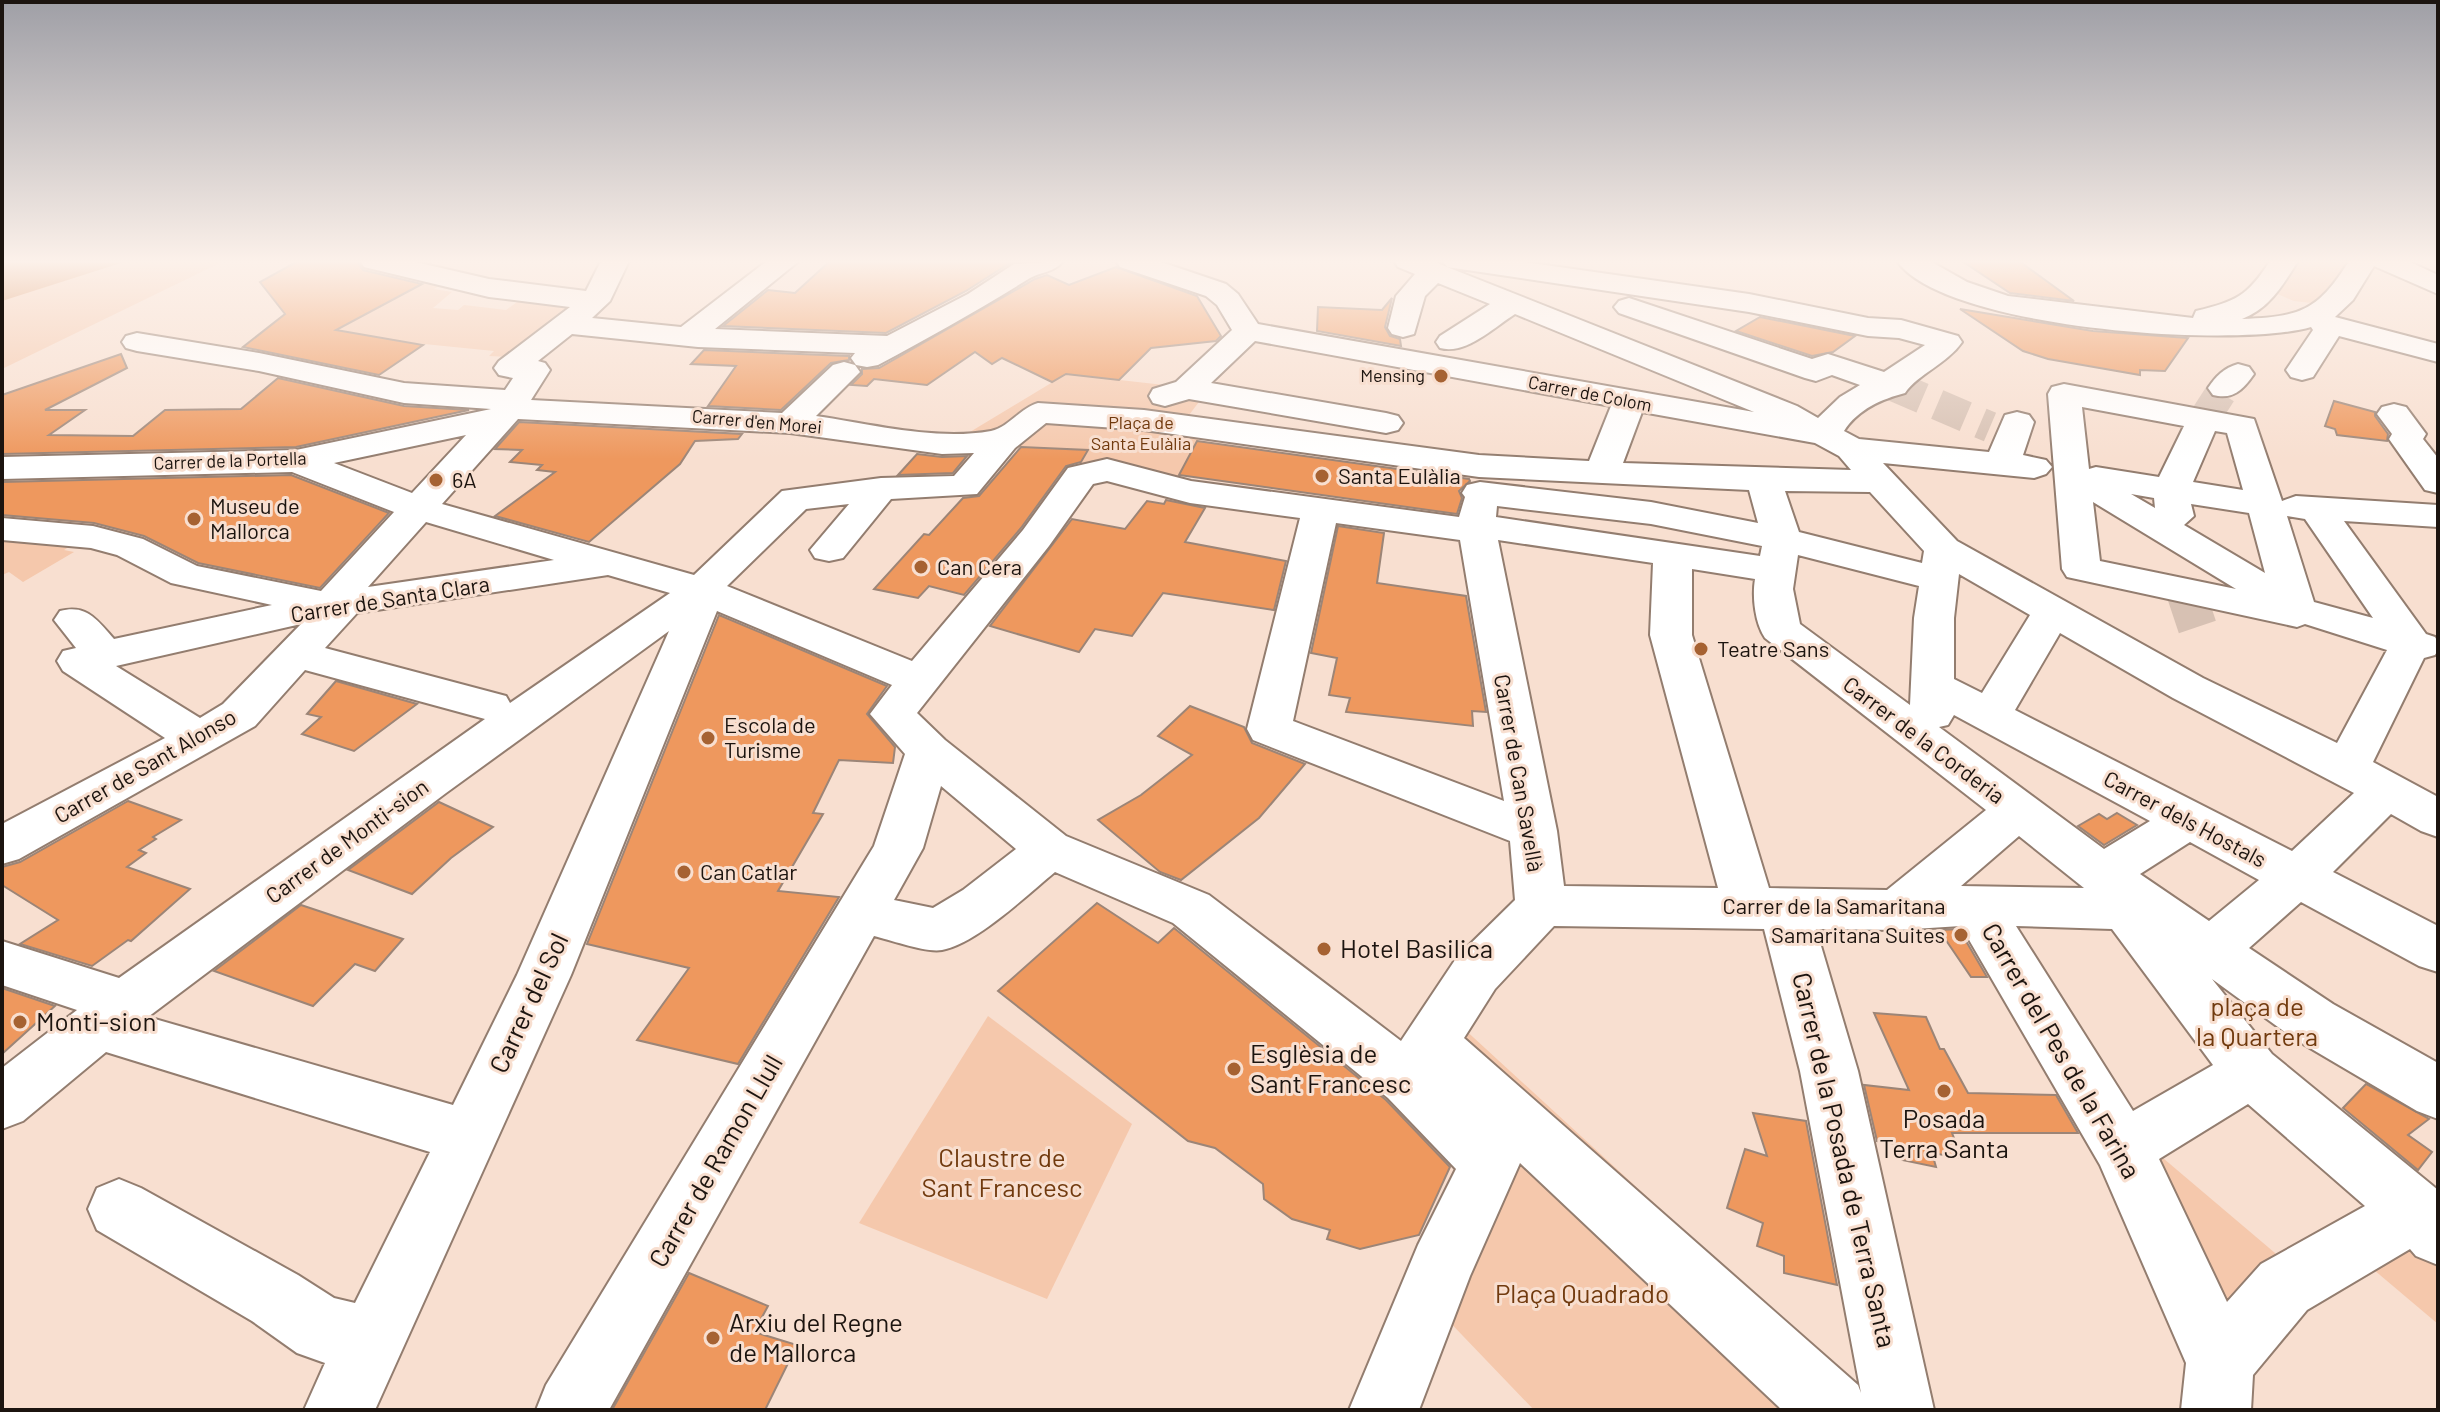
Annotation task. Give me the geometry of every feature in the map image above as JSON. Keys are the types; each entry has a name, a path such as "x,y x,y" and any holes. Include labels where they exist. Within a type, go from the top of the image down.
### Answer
{"street":[{"name":"Carrer de Sant Alonso","path":"2,846 239,715 508,409 534,370 510,368 562,327"},
{"path":"595,327 688,336 892,345"},
{"path":"688,336 700,327"},
{"path":"790,423 846,370 927,327"},
{"path":"1245,327 1306,375 1400,406"},
{"path":"1367,451 1442,354 1479,327"},
{"path":"1570,327 1785,413 1838,442 1883,481 1941,564 1931,746"},
{"path":"1581,331 1588,327"},
{"path":"1717,327 1816,371 1867,334 1868,327 1901,329 1947,342 1918,367 1849,408 1828,428 1838,442"},
{"path":"2192,327 2253,327"},
{"path":"2302,370 2325,327"},
{"path":"2360,327 2438,353"},
{"path":"1187,389 1248,331"},
{"path":"137,342 259,362 335,392 404,393 508,409"},
{"name":"Carrer de Colom","path":"1306,375 1442,354 1633,403 1838,442 2011,444"},
{"path":"1602,473 1655,362"},
{"path":"1828,363 1890,384"},
{"path":"1633,403 1688,374"},
{"path":"1107,470 1161,397 1187,389 1306,375"},
{"path":"1267,435 1306,375"},
{"path":"2305,611 2297,614 2081,569 2064,394 2242,426 2289,506 2425,647"},
{"name":"Carrer d'en Morei","path":"508,409 790,423 942,444 1003,441"},
{"name":"Carrer de la Portella","path":"2,468 296,461 508,409"},
{"path":"829,550 881,489 964,486 1003,441 1038,413 1144,420 1367,451 1478,504 1673,554 1777,566 1941,564 2052,612 2188,688 2437,816"},
{"path":"2185,590 2171,490 2204,419"},
{"path":"2414,428 2406,439 2438,482"},
{"path":"296,461 419,509 610,563"},
{"path":"1777,566 1651,513 1478,504 1320,512 1190,492 1107,470 1081,476 1036,538 892,714 929,751 1049,849 1191,909 1419,1061 1833,1410"},
{"path":"1478,504 1602,473 1764,481 1883,481"},
{"path":"2073,475 2289,506 2438,516"},
{"path":"2073,475 2305,611 2425,647"},
{"name":"Carrer de la Corderia","path":"1764,481 1777,566 1780,629 2017,811 2114,892"},
{"name":"Carrer de Monti-sion","path":"2,1103 112,1014 429,781 510,713 701,590 795,499 881,489"},
{"name":"Carrer de Can Savellà","path":"1478,504 1533,831 1541,906"},
{"path":"2289,506 2305,611"},
{"path":"1320,512 1269,729 1533,831"},
{"path":"2,529 93,537 130,547 185,575 337,604"},
{"name":"Carrer de la Posada de Terra Santa","path":"1673,554 1671,635 1767,908 1829,1071 1899,1410"},
{"name":"Carrer de Santa Clara","path":"200,739 85,645 610,563 701,590 920,680"},
{"name":"Carrer del Sol","path":"339,1410 544,975 694,622 701,590"},
{"path":"1990,715 2052,612"},
{"path":"2211,950 2297,877 2367,779 2425,647"},
{"path":"295,654 401,680 510,713"},
{"name":"Carrer dels Hostals","path":"1932,685 2438,951"},
{"name":"Carrer de Ramon Llull","path":"571,1410 898,848 929,751"},
{"path":"1898,910 2017,811"},
{"path":"2114,892 2187,821"},
{"path":"861,913 939,930 981,904 1049,849"},
{"path":"2114,892 2211,950 2313,1021 2438,1093"},
{"path":"2114,892 2252,1072 2427,1222"},
{"name":"Carrer de la Samaritana","path":"1541,906 1898,910 2114,892"},
{"name":"Carrer del Pes de la Farina","path":"1975,905 2123,1148 2218,1386"},
{"path":"1419,1061 1476,973 1541,906"},
{"path":"2,963 76,985 112,1014 466,1136"},
{"path":"1384,1410 1441,1267 1490,1163 1419,1061"},
{"path":"2123,1148 2252,1072"},
{"path":"119,1209 275,1298 321,1329 371,1340"},
{"name":"Carrer del Pes de la Farina","path":"2218,1386 2284,1287 2427,1222"}],"green space":[{"path":"2,327 89,327 2,369"},
{"path":"342,327 549,327 511,357 489,356 494,351 384,340 336,330"},
{"name":"Plaça de Santa Eulàlia","path":"1066,374 1173,386 1205,394 1189,415 1211,418 1193,448 1198,467 1184,465 1175,482 1072,477 1087,450 1009,447 960,438"},
{"path":"2,535 78,541 64,550 74,552 23,582 9,572 2,575"},
{"name":"Claustre de Sant Francesc","path":"988,1016 1132,1124 1047,1299 859,1223"},
{"name":"Plaça Quadrado","path":"1461,1026 1705,1250 1865,1410 1534,1410 1440,1312 1490,1163"},
{"path":"2157,1153 2275,1253 2284,1287 2220,1362"},
{"path":"2438,1234 2438,1324 2348,1248"}],"building":[{"path":"269,327 342,327 336,330 423,345 379,375 243,347"},
{"path":"744,327 898,327 886,333"},
{"path":"951,327 1216,327 1221,336 1216,341 1151,348 1119,380 1066,374 1052,382 1002,358 992,364 975,352 927,385 874,379 867,386 851,385 862,374 862,369 879,368"},
{"path":"1317,327 1385,327 1390,336 1400,339 1401,346 1317,331"},
{"path":"1743,327 1809,327 1855,336 1833,352 1812,356 1736,331"},
{"path":"1987,327 2068,327 2188,338 2165,371 2140,370 2140,375 2048,359 2023,351"},
{"path":"704,350 849,356 849,360 831,363 781,410 708,406 736,366 691,364"},
{"path":"121,354 127,368 45,410 85,410 49,435 133,436 165,410 241,409 278,378 404,406 469,410 296,447 2,454 2,395"},
{"path":"2334,401 2375,412 2388,434 2387,441 2337,435 2335,429 2325,426"},
{"path":"519,422 742,434 738,439 695,441 680,464 589,542 495,516 555,472 537,470 542,465 510,462 522,450 495,449"},
{"name":"Santa Eulàlia","path":"1197,441 1470,481 1459,491 1462,498 1457,514 1179,475"},
{"path":"1021,447 1088,450 1081,462 1066,466 1021,528 964,595 929,586 918,598 874,589 924,534 929,535 963,498 979,496"},
{"path":"917,454 967,456 953,473 898,475"},
{"path":"291,475 389,513 320,588 198,563 144,536 94,523 2,515 2,482"},
{"path":"1166,500 1205,508 1185,542 1286,561 1274,610 1163,593 1132,636 1095,629 1079,652 990,626 1072,519 1125,529 1147,501 1164,504"},
{"path":"1338,526 1384,533 1377,583 1466,596 1486,712 1472,711 1473,726 1346,712 1350,698 1329,695 1337,658 1311,653"},
{"path":"719,615 887,686 867,714 895,747 893,763 839,760 813,813 823,814 778,891 839,897 738,1064 637,1040 689,968 587,944"},
{"path":"336,681 417,704 354,751 302,734 321,717 307,714"},
{"path":"1190,706 1244,727 1252,743 1305,764 1259,818 1181,880 1160,872 1098,820 1141,795 1192,755 1158,736"},
{"path":"128,801 181,820 153,837 156,839 139,850 146,853 127,867 190,889 131,941 128,940 92,966 20,944 58,920 2,885 2,867 20,862"},
{"path":"439,802 493,827 451,858 412,894 348,870"},
{"path":"2117,813 2137,825 2104,845 2078,826 2099,814 2107,819"},
{"name":"Esglèsia de Sant Francesc","path":"1097,903 1158,943 1174,928 1386,1100 1450,1167 1419,1235 1360,1249 1327,1239 1330,1230 1292,1219 1264,1199 1263,1184 1215,1148 1188,1141 998,991"},
{"path":"301,905 403,939 375,971 355,964 313,1006 214,971"},
{"path":"1959,929 1987,977 1971,977 1939,930"},
{"path":"2,988 55,1006 2,1054"},
{"name":"Posada Terra Santa","path":"1874,1013 1926,1017 1940,1049 1944,1049 1968,1093 2056,1095 2078,1133 1952,1133 1962,1158 1932,1153 1936,1167 1902,1160 1897,1144 1877,1141 1864,1085 1909,1090"},
{"path":"2366,1084 2429,1119 2408,1135 2432,1152 2418,1170 2343,1108"},
{"path":"1753,1113 1806,1121 1837,1285 1784,1273 1784,1256 1757,1246 1763,1223 1727,1208 1745,1149 1767,1156"},
{"name":"Arxiu del Regne de Mallorca","path":"689,1273 768,1306 754,1332 797,1345 765,1410 612,1410"}],"tunnel":[{"path":"1894,386 1990,427"},
{"path":"2204,419 2224,388"},
{"path":"2185,590 2198,629"}],"place":[{"name":"Mensing","path":"1441,376"},
{"name":"Santa Eulàlia","path":"1322,476"},
{"name":"6A","path":"436,480"},
{"name":"Museu de Mallorca","path":"194,519"},
{"name":"Can Cera","path":"921,567"},
{"name":"Teatre Sans","path":"1701,649"},
{"name":"Escola de Turisme","path":"708,738"},
{"name":"Can Catlar","path":"684,872"},
{"name":"Samaritana Suites","path":"1961,935"},
{"name":"Hotel Basilica","path":"1324,949"},
{"name":"Monti-sion","path":"20,1022"},
{"name":"Esglèsia de Sant Francesc","path":"1234,1069"},
{"name":"Posada Terra Santa","path":"1944,1091"},
{"name":"Arxiu del Regne de Mallorca","path":"713,1338"}],"park label":[{"name":"plaça de la Quartera","path":"2257,1022"}]}
